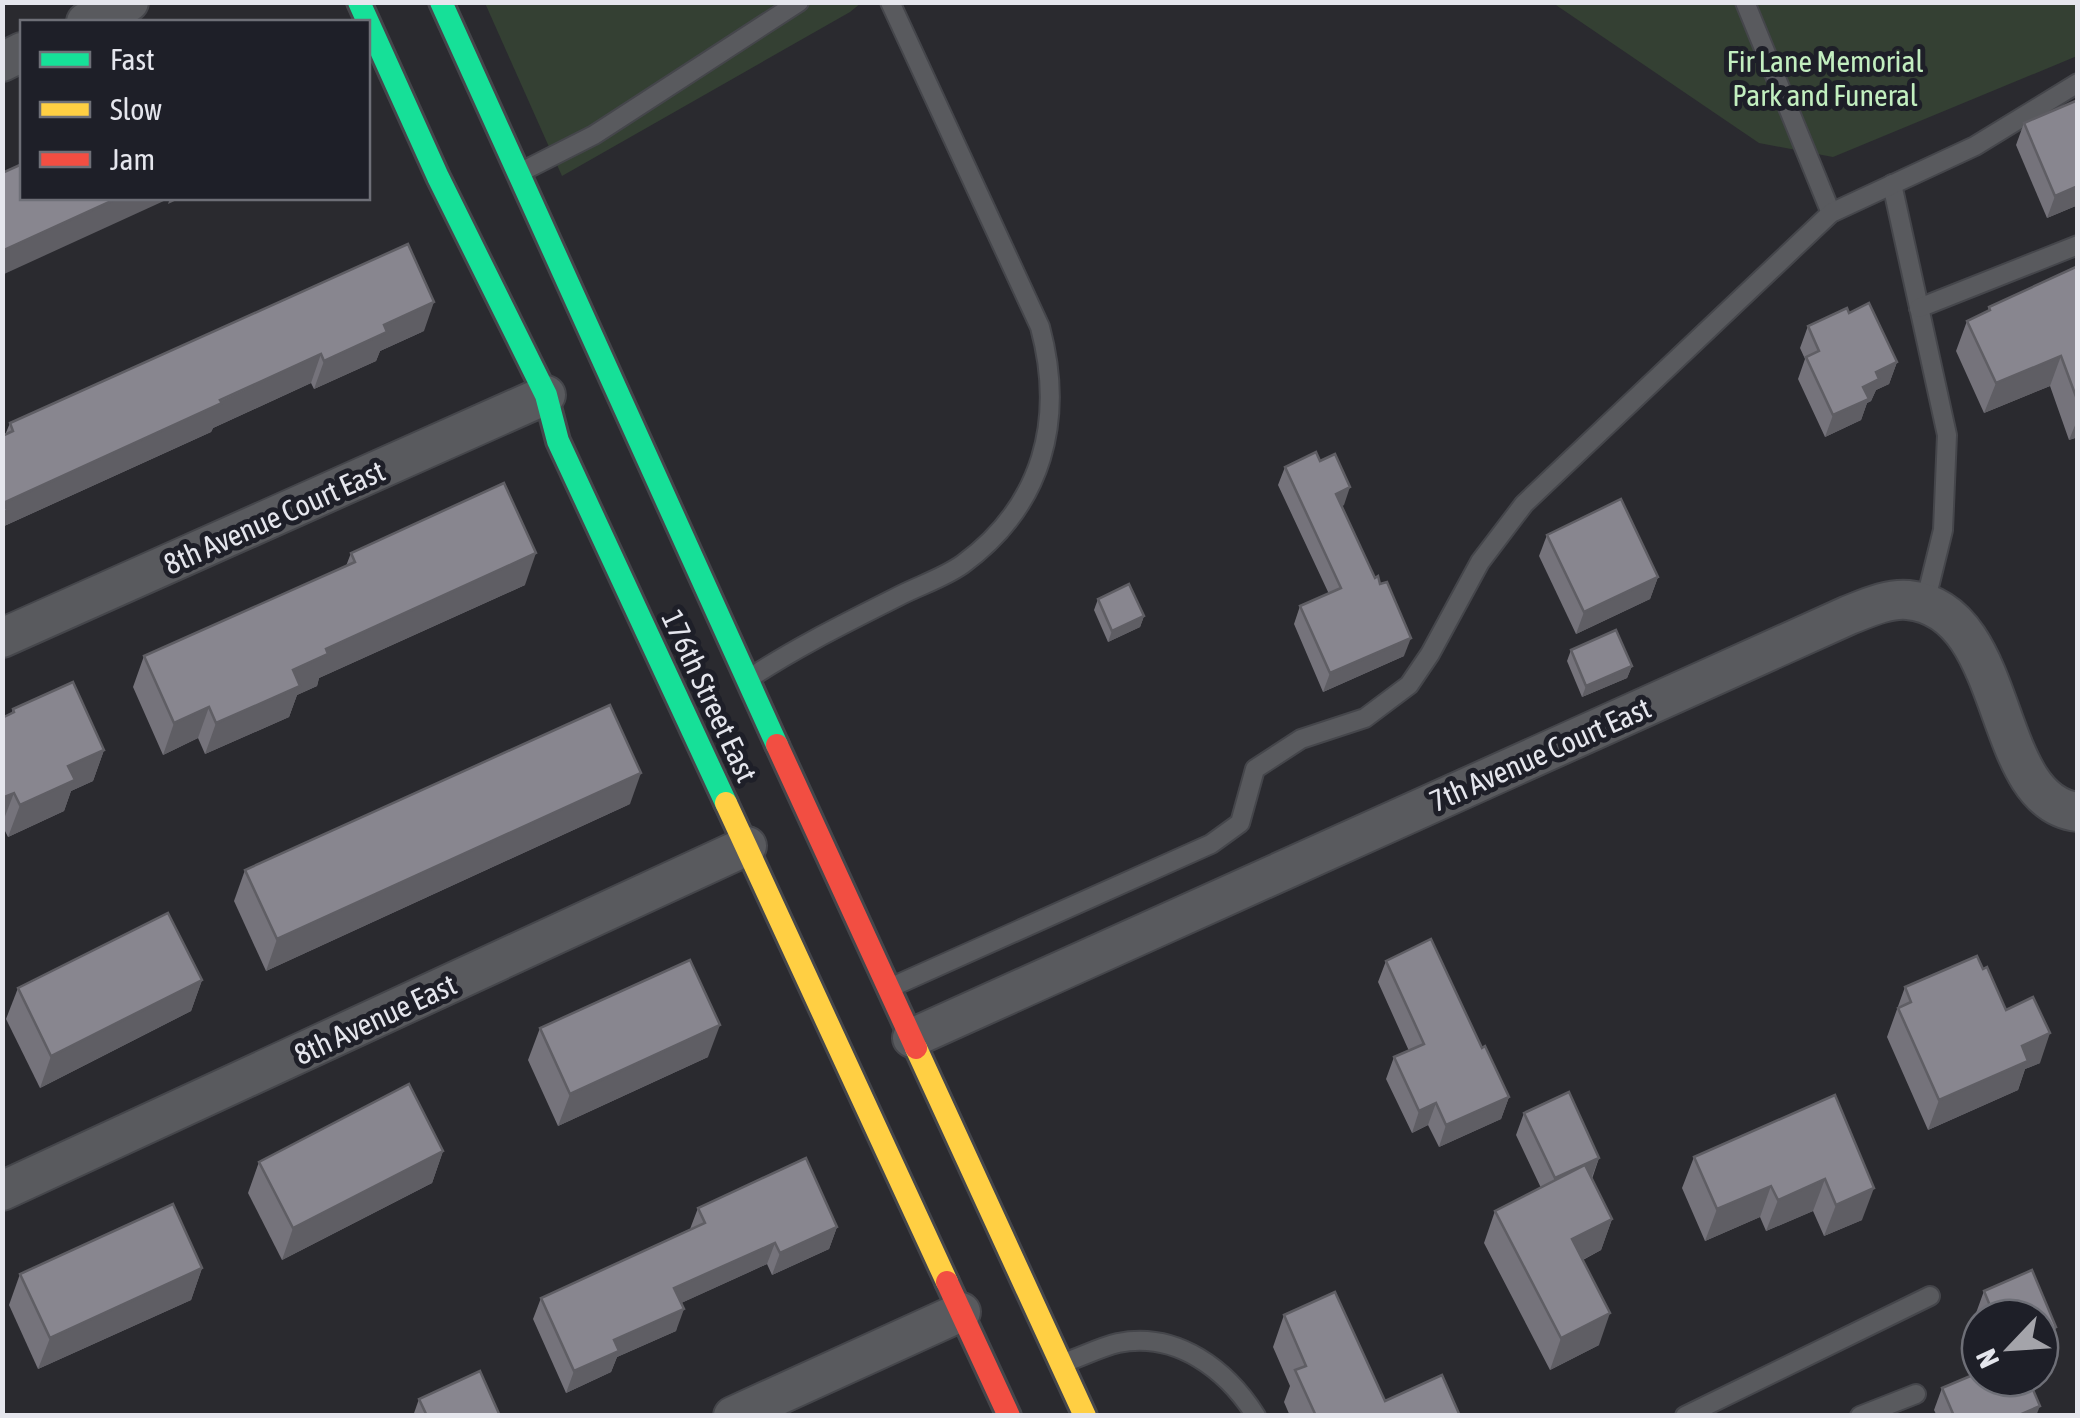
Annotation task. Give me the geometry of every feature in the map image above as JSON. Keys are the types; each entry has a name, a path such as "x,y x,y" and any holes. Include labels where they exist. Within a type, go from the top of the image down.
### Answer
{"main road":[{"name":"176th Street East","path":"441,2 516,174 1085,1416"},
{"name":"176th Street East","path":"370,26 438,177 560,403 558,441 762,853 1009,1416"},
{"path":"706,654 749,679"},
{"path":"920,1111 960,1144"}],"street":[{"path":"90,20 129,2"},
{"name":"8th Avenue Court East","path":"2,638 560,403"},
{"name":"7th Avenue Court East","path":"912,1038 1849,615 1905,599 1925,604"},
{"path":"1925,604 1958,622 1970,640 2031,780 2065,810 2078,812"},
{"name":"8th Avenue East","path":"2,1190 762,853"},
{"path":"734,1416 961,1312"}],"lane":[{"path":"516,174 594,135 798,2"},
{"path":"749,679 791,651 961,566 1015,510 1036,476 1048,436 1050,380 1040,326 890,2"},
{"path":"1745,2 1831,213"},
{"path":"889,988 1211,844 1240,824 1256,769 1301,738 1364,718 1408,685 1430,654 1480,562 1524,504 1831,213 1976,146 2078,83"},
{"path":"1892,184 1947,435 1944,520 1925,604"},
{"path":"1919,308 2078,244"},
{"path":"1685,1416 1930,1296"},
{"path":"1061,1364 1120,1343 1152,1342 1201,1358 1223,1373 1256,1416"},
{"path":"1860,1416 1916,1394"}],"green space":[{"path":"485,3 861,3 562,176"},
{"name":"Fir Lane Memorial Park and Funeral","path":"1553,3 2077,3 2077,56 1833,157 1759,143"}],"building":[{"path":"2078,100 2078,186 2055,196 2024,123"},
{"path":"20,165 20,200 114,200 2,251 2,173"},
{"path":"408,244 434,302 384,325 387,332 324,361 321,354 3,503 7,510 2,512 2,436 13,431 10,423"},
{"path":"2078,266 2078,402 2061,356 1996,383 1967,321"},
{"path":"1869,303 1897,362 1876,372 1879,379 1863,387 1869,399 1833,415 1806,357 1819,351 1808,326 1847,308 1849,313"},
{"path":"1316,452 1320,461 1335,454 1350,487 1336,494 1375,578 1378,576 1380,584 1387,582 1411,638 1330,673 1300,606 1341,588 1285,467"},
{"path":"504,483 536,553 326,649 328,654 293,670 300,686 216,723 209,707 174,723 144,656 355,562 351,553"},
{"path":"1621,499 1658,577 1584,612 1547,535"},
{"path":"1129,584 1144,616 1112,631 1098,599"},
{"path":"1616,630 1632,666 1586,686 1571,650"},
{"path":"73,682 104,750 68,766 75,780 20,805 14,793 2,798 2,718 13,709"},
{"path":"610,705 641,773 277,939 245,870"},
{"path":"168,913 202,980 51,1056 18,988"},
{"path":"1431,939 1509,1097 1446,1125 1436,1103 1419,1111 1394,1057 1424,1044 1386,961"},
{"path":"1977,956 1983,969 1987,967 2006,1010 2033,997 2050,1033 2022,1046 2028,1061 1939,1100 1898,1008 1911,1002 1905,987"},
{"path":"690,960 720,1025 570,1094 540,1028"},
{"path":"409,1084 443,1151 293,1228 259,1162"},
{"path":"1569,1092 1599,1158 1555,1178 1524,1113"},
{"path":"1835,1095 1874,1188 1836,1205 1825,1179 1778,1200 1771,1186 1717,1209 1694,1157"},
{"path":"806,1158 837,1227 780,1253 775,1243 674,1288 684,1309 614,1340 619,1351 574,1371 541,1298 705,1223 698,1208"},
{"path":"1585,1165 1612,1219 1572,1239 1610,1313 1561,1338 1495,1211"},
{"path":"173,1204 202,1268 50,1338 20,1274"},
{"path":"2032,1270 2044,1298 1987,1298 1984,1291"},
{"path":"1335,1292 1385,1401 1442,1375 1460,1416 1316,1416 1295,1370 1306,1366 1284,1315"},
{"path":"480,1371 500,1416 427,1416 419,1399"},
{"path":"1960,1380 1960,1398 2037,1398 2040,1406 2017,1416 1954,1416 1942,1388"}],"traffic: fast":[{"path":"359,2 367,20"},
{"path":"441,2 777,745"},
{"path":"370,26 438,177 546,395 558,441 726,803"}],"traffic: slow":[{"path":"726,803 947,1282"},
{"path":"916,1048 1085,1416"}],"traffic: jam":[{"path":"777,745 916,1048"},
{"path":"947,1282 1009,1416"}]}
